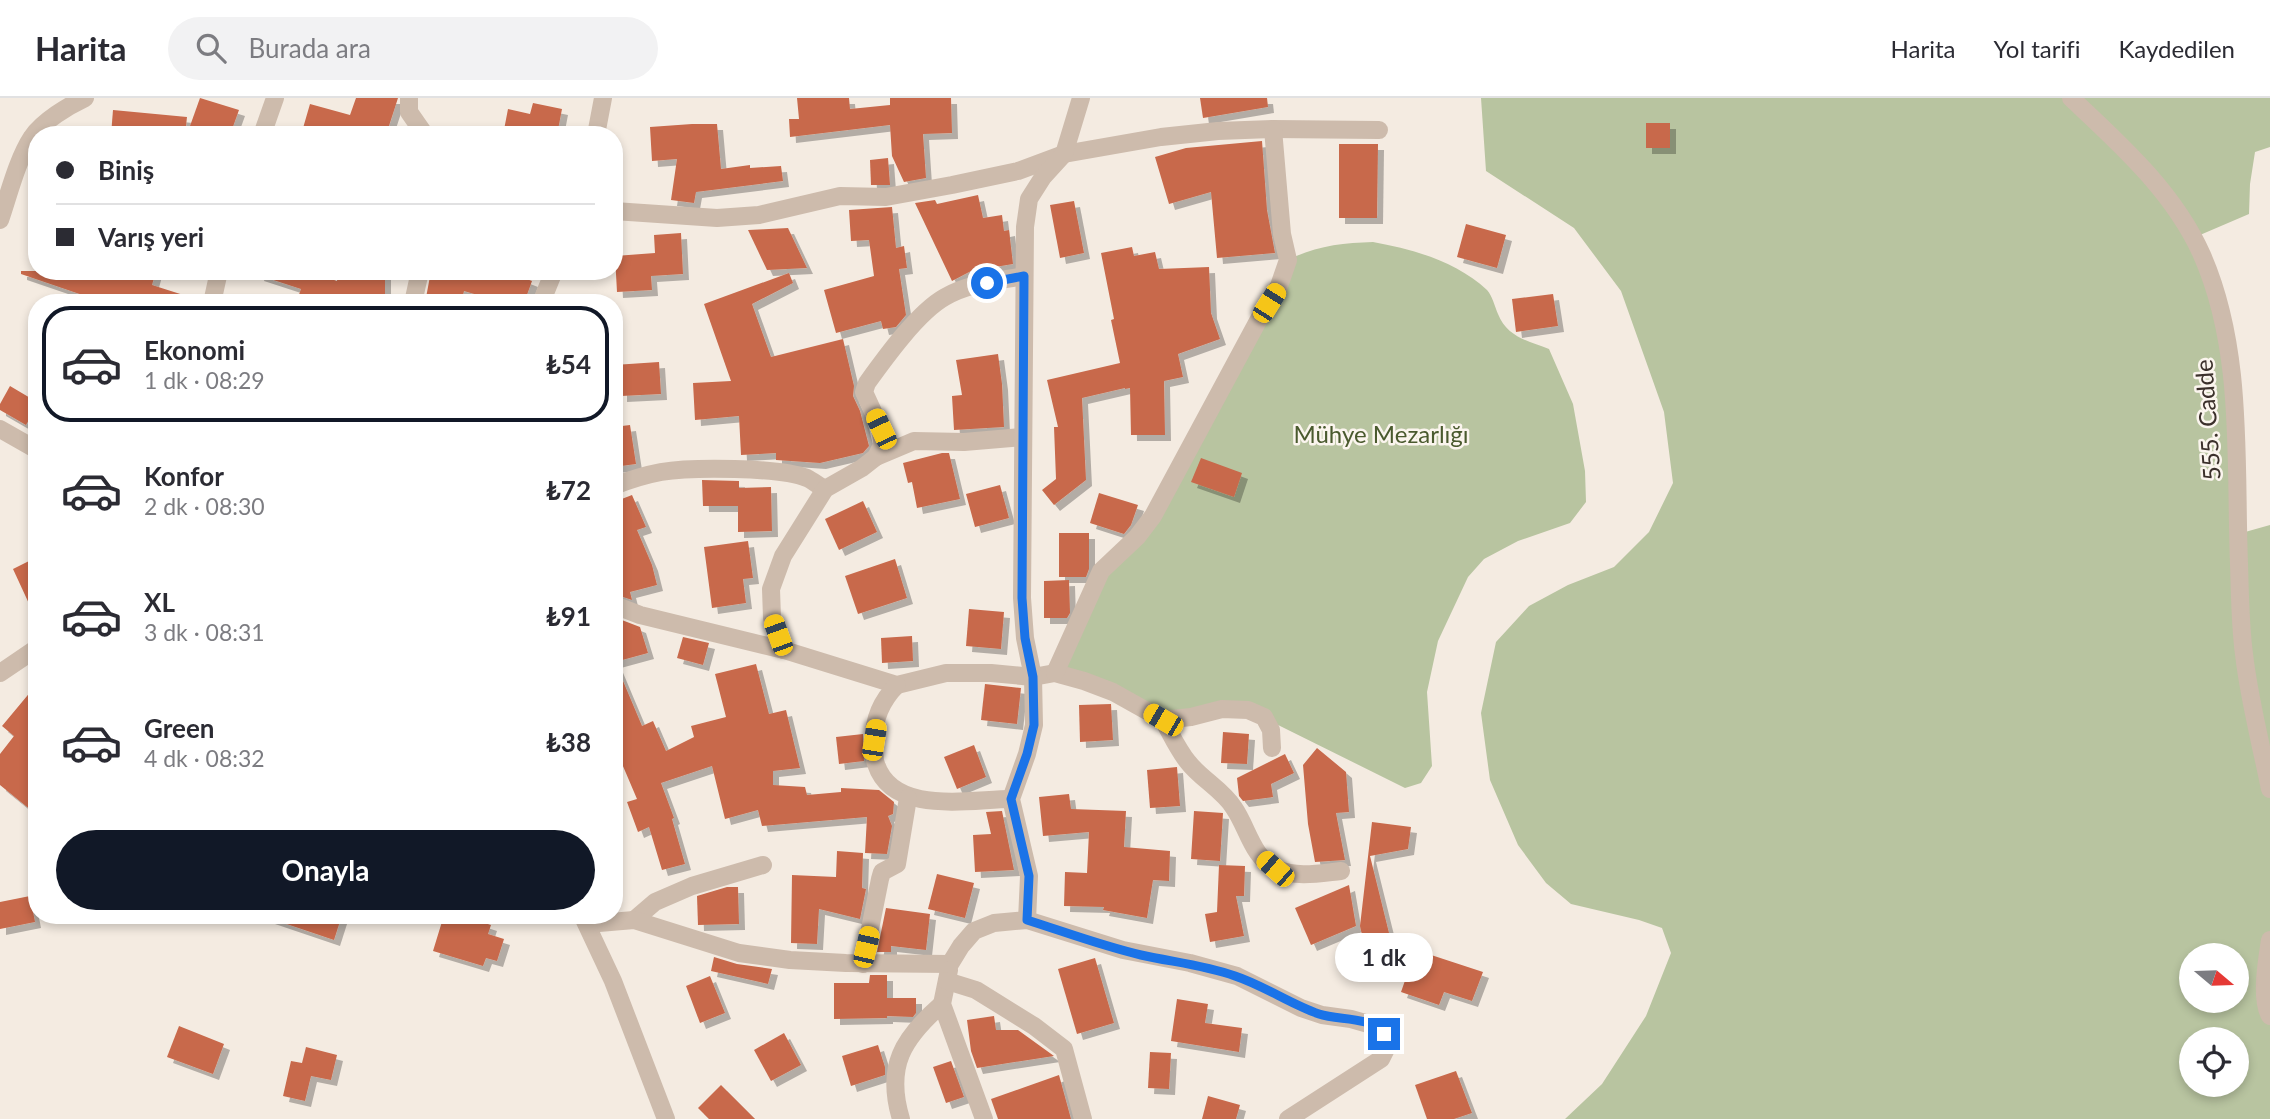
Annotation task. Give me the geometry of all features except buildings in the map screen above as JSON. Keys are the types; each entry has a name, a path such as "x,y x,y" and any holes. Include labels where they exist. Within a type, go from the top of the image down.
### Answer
{"street":[{"path":"44,126 66,107 85,98"},
{"path":"265,126 275,98"},
{"path":"409,98 409,112 419,126"},
{"path":"598,126 603,98"},
{"path":"1027,920 1029,876 1011,799 1034,725 1033,677 1025,638 1022,598 1024,227 1029,199 1043,177 1064,154 1081,98"},
{"name":"555. Cadde","path":"2071,98 2144,170 2178,211 2202,256 2220,307 2234,388 2244,654 2270,789"},
{"path":"1055,673 1101,571 1153,516 1279,286 1288,260 1282,234 1273,129"},
{"path":"623,212 717,218 759,215 840,196 886,197 952,185 1018,171 1064,154 1161,137 1273,129 1379,130"},
{"path":"0,220 28,147"},
{"path":"876,457 882,445 881,429 864,392 867,383 884,360 921,317 943,298 969,287 1024,276"},
{"path":"0,429 28,445"},
{"path":"784,650 772,618 771,589 783,556 825,489 876,457 914,441 964,442 1022,437"},
{"path":"623,482 664,472 739,469 805,478 825,489"},
{"path":"623,608 784,650 897,685 946,673 1033,677 1055,673 1113,691 1163,720 1188,762 1234,807 1248,837 1261,856 1275,869 1303,874 1341,871"},
{"path":"0,673 28,654"},
{"path":"897,685 885,697 874,740 876,764 888,784 908,798 941,802 1011,799"},
{"path":"1163,720 1191,717 1222,709 1248,710 1264,717 1271,730 1272,748"},
{"path":"863,964 882,872 897,864 908,798"},
{"path":"634,920 655,902 692,886 763,864"},
{"path":"623,920 634,920 739,953 790,960 948,972 1034,1026 1063,1049 1083,1119"},
{"path":"984,1119 942,1004 948,972 961,946 974,931 994,923 1027,920 1123,950 1191,963 1237,976 1311,1012 1351,1019 1379,1029 1386,1042 1381,1059 1288,1119"},
{"path":"587,924 613,981 666,1119"},
{"path":"2270,940 2266,971 2266,1009 2270,1016"},
{"path":"901,1119 895,1090 898,1062 907,1039 924,1019 942,1004"}],"green space":[{"path":"1481,98 2270,98 2270,147 2255,152 2249,214 2193,238 2220,307 2238,534 2270,525 2270,1119 1565,1119 1602,1084 1646,1016 1671,953 1662,928 1571,904 1546,883 1518,845 1490,780 1481,713 1496,642 1529,606 1568,585 1614,567 1649,532 1673,483 1664,412 1621,291 1574,228 1486,171"},
{"name":"Mühye Mezarlığı","path":"1373,242 1403,248 1462,271 1489,292 1507,328 1519,337 1549,349 1573,404 1585,471 1586,502 1570,523 1518,541 1484,559 1468,577 1438,641 1427,692 1432,766 1421,783 1405,788 1248,710 1163,720 1055,673 1101,571 1137,537 1288,260 1329,246"}],"route":[{"path":"987,283 1024,276 1022,598 1025,638 1033,677 1034,725 1011,799 1029,876 1027,920 1123,950 1158,959 1191,963 1237,976 1301,1007 1322,1015 1372,1025 1384,1034"}]}
